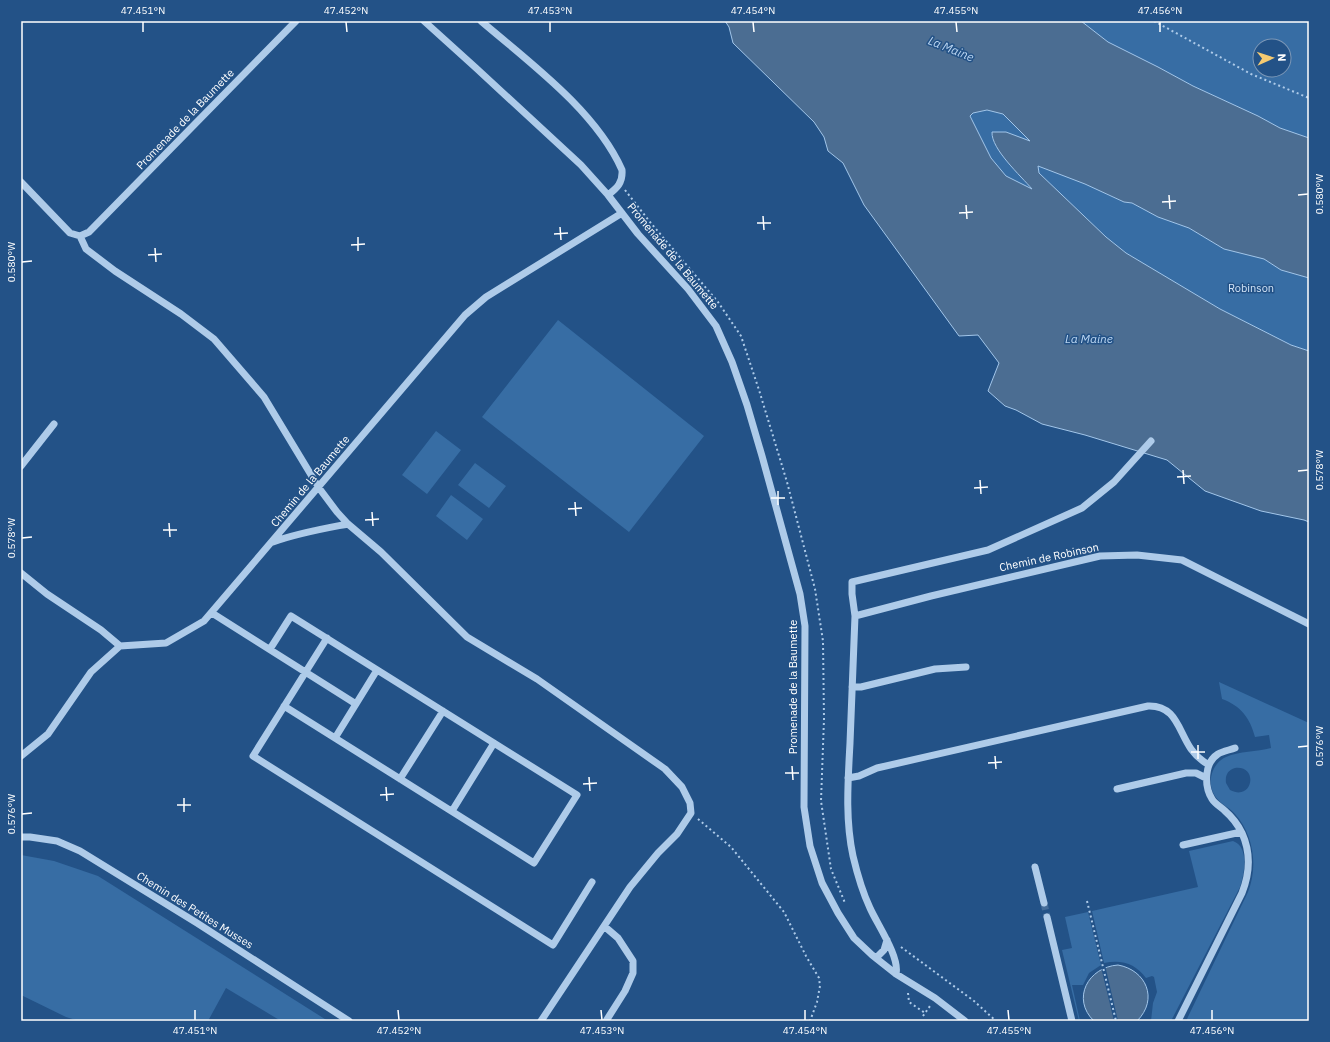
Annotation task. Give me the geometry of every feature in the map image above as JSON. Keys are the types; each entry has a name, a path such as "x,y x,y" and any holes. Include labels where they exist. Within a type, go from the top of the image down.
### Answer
{"street":[{"name":"Promenade de la Baumette","path":"80,236 89,232 296,21"},
{"name":"Promenade de la Baumette","path":"424,21 581,165 608,195 638,234 688,290 716,326 732,362 747,405 798,586 806,626 804,807 810,846 822,883 838,913 854,938 896,974 935,998 965,1021"},
{"path":"481,21 545,75 587,116 622,170 620,184 608,195"},
{"path":"21,182 70,233 80,236 86,249 115,271 181,314 214,339 264,397 319,488 348,524 381,552 467,637 537,679 665,769 682,787 690,803 691,813 677,834 658,853 630,887 541,1021"},
{"name":"Chemin de la Baumette","path":"120,646 166,643 204,621 465,315 486,297 622,212"},
{"path":"21,466 54,424"},
{"path":"896,974 898,967 887,940 865,895 853,854 848,817 848,778 855,616 852,582 988,550 1082,508 1114,482 1151,441"},
{"path":"271,543 304,532 348,524"},
{"name":"Chemin de Robinson","path":"855,616 931,596 1100,556 1137,555 1182,560 1309,624"},
{"path":"21,573 47,594 101,630 120,646 91,672 48,734 21,756"},
{"path":"212,613 356,704"},
{"path":"270,649 291,616 577,795 534,863 284,706"},
{"path":"327,638 253,756 553,945 592,882"},
{"path":"852,687 861,687 936,669 966,667"},
{"path":"335,738 378,670"},
{"path":"848,778 858,776 877,768 1140,708 1156,706 1167,710 1172,714 1190,748 1196,755 1209,765"},
{"path":"400,779 443,711"},
{"path":"452,811 494,743"},
{"path":"1178,1021 1242,893 1246,882 1248,861 1247,850 1241,832 1230,816 1212,800 1208,793 1206,778 1209,765 1217,754 1236,748"},
{"path":"1117,789 1186,773 1196,773 1206,778"},
{"path":"1183,845 1241,832"},
{"name":"Chemin des Petites Musses","path":"21,837 57,841 80,851 197,923 349,1021"},
{"path":"1035,867 1044,903"},
{"path":"1047,917 1072,1021"},
{"path":"604,926 618,938 633,961 633,973 625,991 606,1021"},
{"path":"876,958 884,950 887,940"}],"path":[{"path":"1154,21 1251,74 1309,98"},
{"path":"691,813 731,847 784,912 819,978 820,986 817,1002 810,1021"},
{"path":"1087,901 1116,1021"},
{"path":"887,940 902,948 962,992 996,1021"},
{"path":"908,993 909,1002 924,1015 928,1008"}],"green space":[{"path":"1081,21 1309,21 1309,138 1280,128 1258,116 1193,86 1108,42"},
{"path":"987,110 1003,114 1031,142 1006,132 992,133 996,147 1015,171 1033,190 1006,176 991,158 970,116 973,113"},
{"name":"Robinson","path":"1038,165 1124,202 1132,203 1158,217 1189,228 1224,249 1264,259 1281,270 1309,278 1309,351 1291,345 1220,309 1126,253 1106,237 1039,173"},
{"path":"558,320 704,436 629,532 482,417"},
{"path":"436,431 461,450 427,494 402,475"},
{"path":"475,463 506,486 489,508 458,485"},
{"path":"451,495 483,519 467,540 436,516"},
{"path":"1219,682 1309,723 1309,1021 1186,1021 1248,892 1253,872 1250,841 1241,822 1235,814 1219,801 1212,791 1212,774 1217,764 1226,757 1271,748 1269,735 1255,737 1253,730 1244,714 1234,705 1222,699","holes":["1235,768 1243,769 1248,772 1250,777 1248,788 1244,791 1238,792 1230,790 1226,783 1228,773 1230,770"]},
{"path":"1233,841 1242,849 1244,855 1244,869 1240,887 1171,1021 1151,1021 1153,1003 1157,992 1154,977 1152,976 1146,978 1138,969 1123,962 1104,963 1092,911 1198,887 1189,851"},
{"path":"21,855 54,861 98,876 328,1021 281,1021 226,988 208,1021 79,1021 66,1017 21,995"},
{"path":"1088,912 1101,965 1089,973 1083,985 1072,985 1079,1021 1062,950 1072,948 1065,917"}],"water":[{"name":"La Maine","path":"725,21 1081,21 1108,42 1193,86 1258,116 1280,128 1309,138 1309,278 1281,270 1264,259 1224,249 1189,228 1158,217 1132,203 1124,202 1085,184 1038,166 1039,173 1106,237 1126,253 1220,309 1291,345 1309,351 1309,522 1261,511 1205,491 1167,460 1085,435 1042,424 1016,410 1005,406 988,391 999,363 978,335 959,336 864,205 843,163 828,151 824,137 814,122 733,43 729,27","holes":["987,110 1003,114 1030,141 1006,132 992,132 993,139 1001,154 1032,189 1006,176 991,158 970,116 973,113"]},
{"path":"1118,965 1128,968 1142,979 1148,995 1144,1012 1137,1021 1094,1021 1087,1012 1084,1003 1086,986 1091,978 1098,972 1107,967"}],"pier":[{"path":"1105,965 1118,1021 1114,1021 1101,967"}],"tunnel":[{"path":"1044,903 1047,917"}]}
